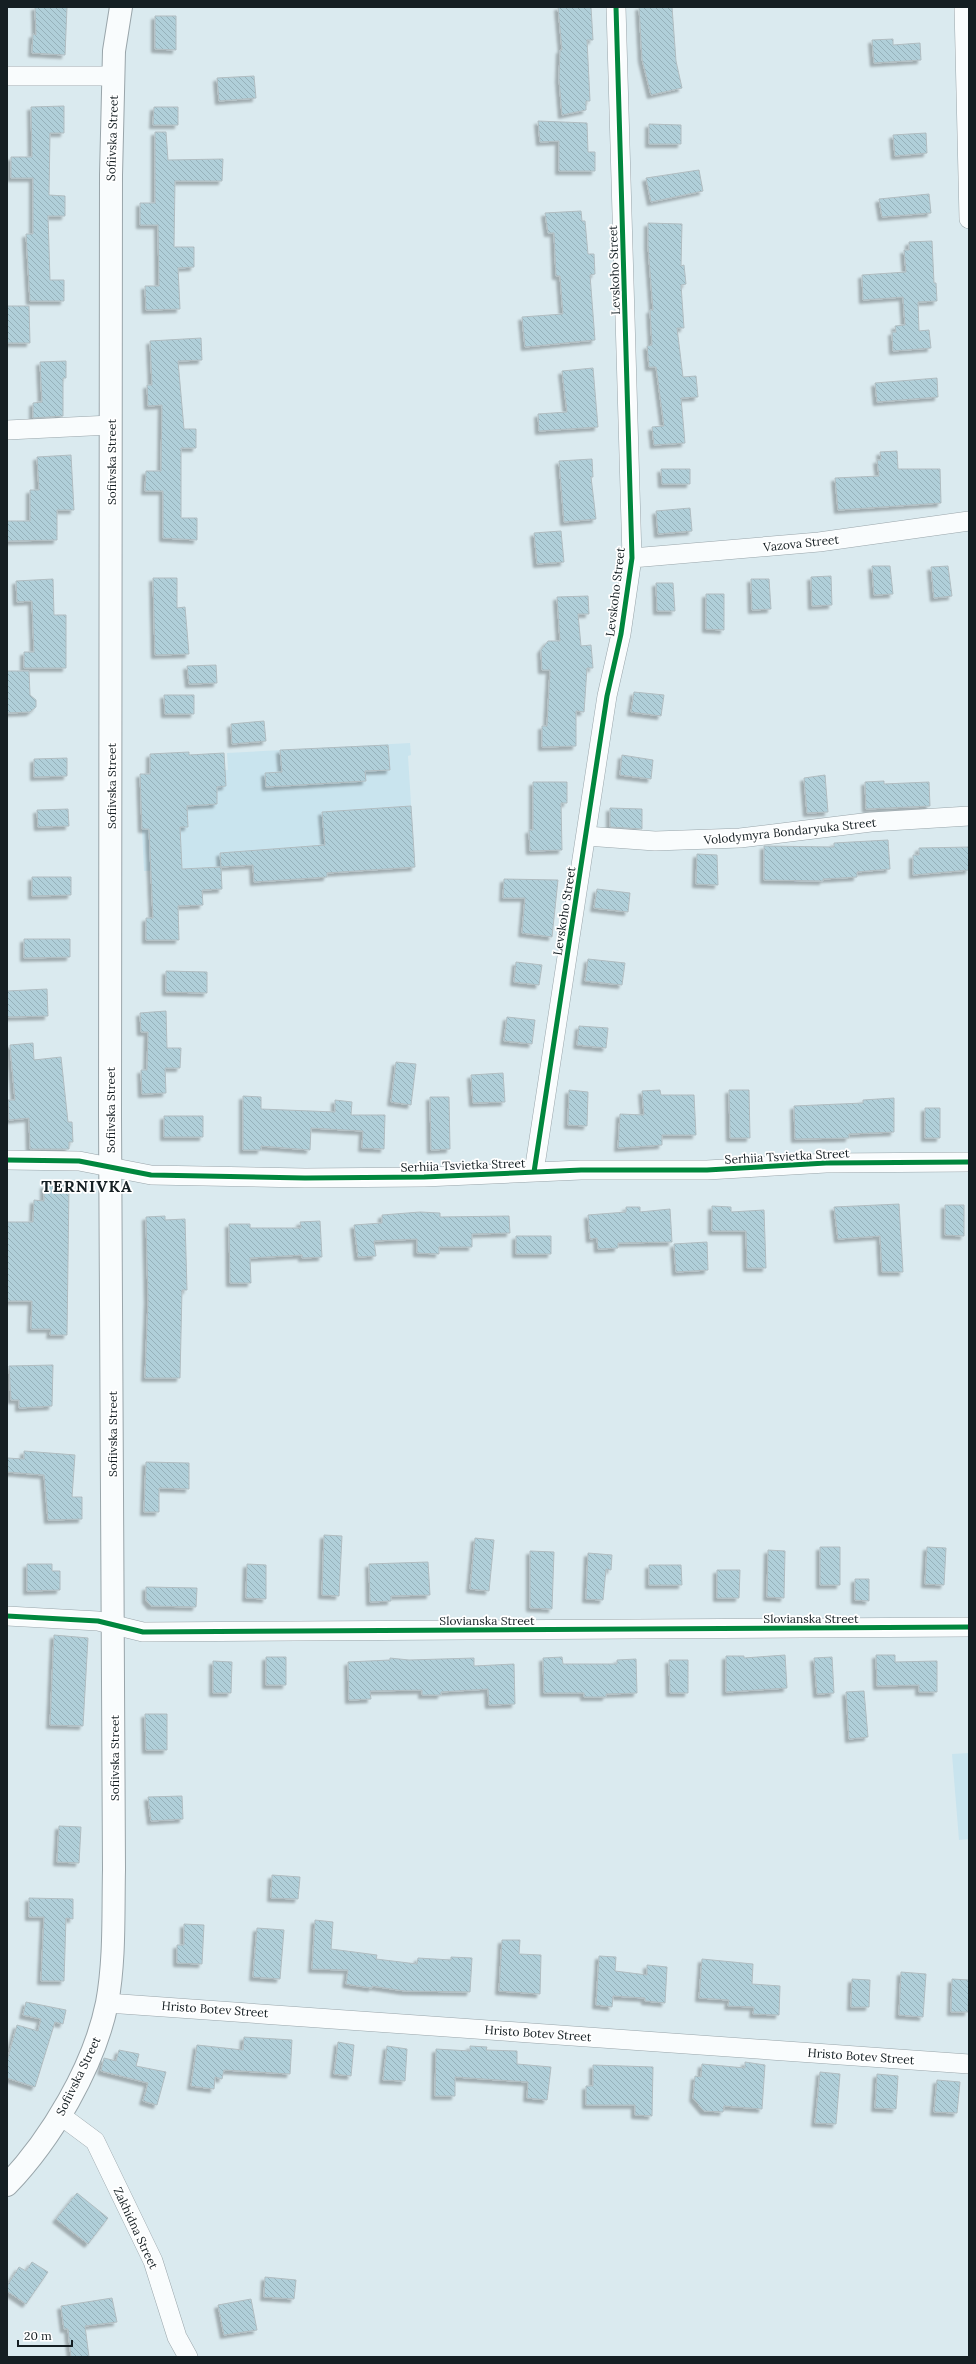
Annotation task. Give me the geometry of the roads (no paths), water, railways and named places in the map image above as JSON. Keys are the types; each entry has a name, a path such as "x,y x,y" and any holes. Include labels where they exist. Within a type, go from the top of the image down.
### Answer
{"main road":[{"name":"Sofiivska Street","path":"7,2185 23,2168 60,2115 80,2078 95,2042 107,2003 112,1957 114,1870 110,1168 111,175 114,51 121,7"}],"street":[{"name":"Levskoho Street","path":"534,1172 607,696 621,634 632,558 616,7"},
{"path":"964,7 969,219"},
{"path":"7,76 114,76"},
{"path":"7,430 111,426"},
{"name":"Vazova Street","path":"632,558 819,542 969,521"},
{"name":"Volodymyra Bondaryuka Street","path":"586,836 655,841 740,838 863,823 969,816"},
{"name":"Serhiia Tsvietka Street","path":"7,1160 78,1160 110,1168 152,1175 305,1178 424,1177 534,1172 707,1170 826,1163 969,1162"},
{"name":"Slovianska Street","path":"7,1616 98,1621 143,1632 969,1627"},
{"name":"Hristo Botev Street","path":"107,2003 969,2064"},
{"name":"Zakhidna Street","path":"60,2115 96,2141 153,2261 177,2337 188,2357"}],"district":[{"name":"TERNIVKA","path":"87,1186"}]}
